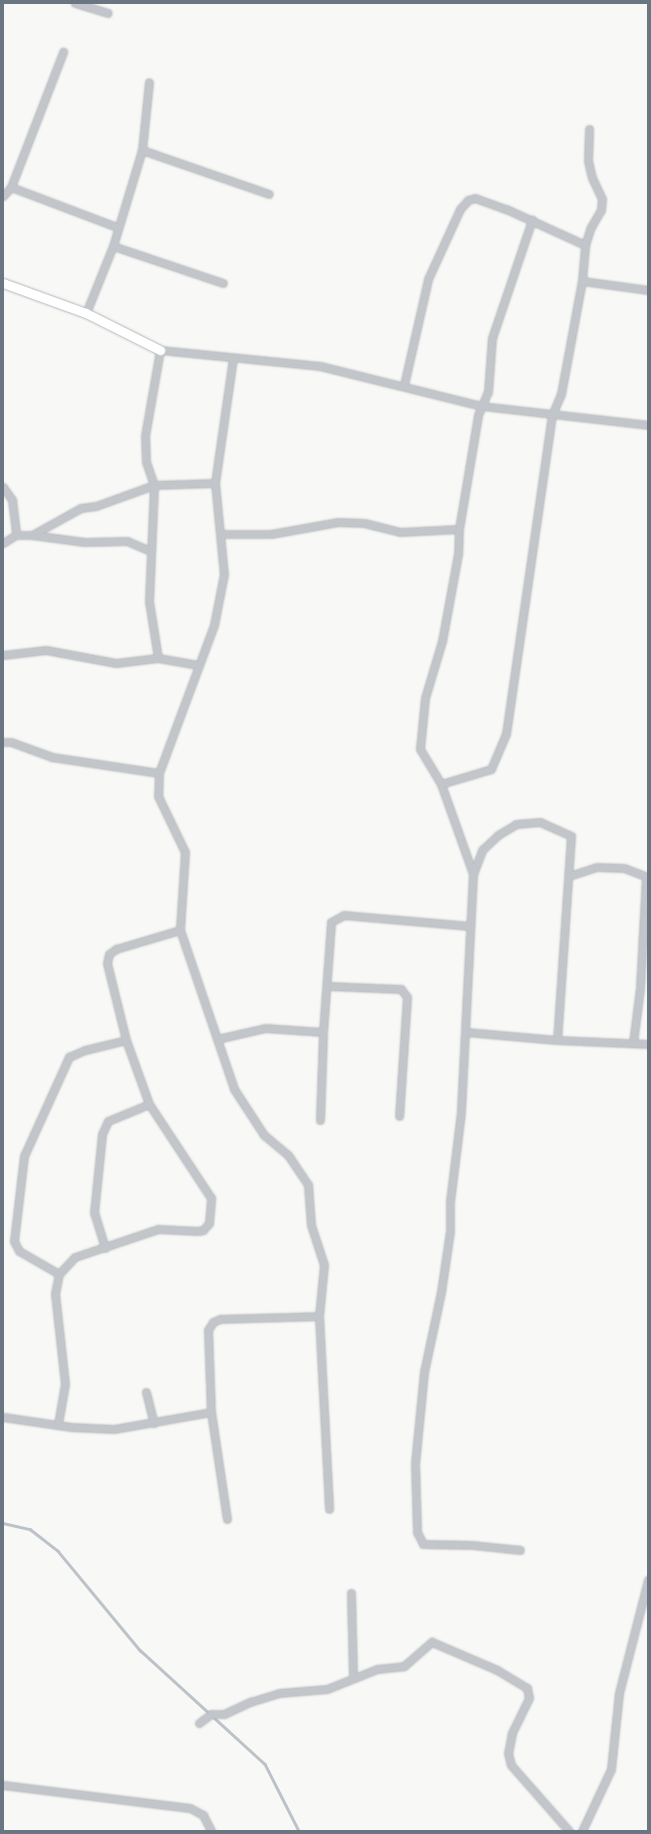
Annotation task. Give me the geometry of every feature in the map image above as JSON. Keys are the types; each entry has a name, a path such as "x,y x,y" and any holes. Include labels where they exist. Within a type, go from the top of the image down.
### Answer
{"street":[{"path":"75,3 107,13"},
{"path":"3,196 11,187 63,52"},
{"path":"86,313 113,246 117,227 142,150 149,82"},
{"path":"441,784 491,769 506,734 552,414 560,394 582,281 585,245 591,227 601,210 602,199 592,178 588,160 589,129"},
{"path":"142,150 268,194"},
{"path":"11,187 117,227"},
{"path":"404,385 428,280 460,209 468,200 475,198 532,220 585,245"},
{"path":"473,874 441,784 420,749 425,698 442,641 458,554 459,529 478,415 488,392 492,338 532,220"},
{"path":"113,246 223,283"},
{"path":"582,281 648,290"},
{"path":"3,283 86,313 160,350 320,366 404,385 482,406 648,425"},
{"path":"158,658 150,601 154,485 146,462 145,436 160,350"},
{"path":"233,358 215,483 222,534 224,574 214,625 159,773 158,796 185,852 180,930 234,1089 264,1135 288,1155 308,1184 311,1225 324,1266 319,1316 325,1391 325,1458 329,1510"},
{"path":"32,536 81,508 96,506 154,485 215,483"},
{"path":"3,487 12,500 16,535"},
{"path":"222,534 271,534 338,522 364,523 400,532 459,529"},
{"path":"3,542 16,535 85,542 127,541 151,550"},
{"path":"3,655 46,650 116,663 158,658 198,665"},
{"path":"3,742 11,742 52,756 159,773"},
{"path":"520,1550 472,1545 423,1544 417,1532 415,1463 424,1372 441,1292 450,1231 450,1201 459,1135 466,1032 473,874 482,850 498,835 516,824 540,822 571,836 557,1040"},
{"path":"569,876 597,867 624,868 647,877 642,965 633,1042"},
{"path":"320,1120 323,1032 328,986 332,922 344,915 470,926"},
{"path":"58,1424 65,1384 55,1294 59,1274 75,1257 158,1229 198,1231 203,1230 209,1223 212,1206 211,1198 149,1104 126,1040 107,963 109,954 180,930"},
{"path":"328,986 401,989 407,997 399,1116"},
{"path":"217,1039 265,1028 323,1032"},
{"path":"466,1032 557,1040 633,1042 648,1044"},
{"path":"59,1274 20,1251 14,1241 24,1156 69,1057 85,1050 126,1040"},
{"path":"105,1248 94,1213 102,1134 108,1121 149,1104"},
{"path":"227,1519 211,1412 208,1330 213,1322 319,1316"},
{"path":"146,1392 154,1423"},
{"path":"3,1417 114,1429 211,1412"},
{"path":"582,1831 610,1769 619,1693 648,1580"},
{"path":"351,1593 353,1676"},
{"path":"199,1723 211,1714 224,1714 250,1702 279,1693 326,1689 353,1676 377,1669 404,1666 432,1642 491,1667 527,1688 529,1698 512,1733 508,1753 511,1764 569,1831"},
{"path":"3,1785 190,1808 203,1815 211,1831"}],"waterway":[{"path":"3,1523 30,1529 58,1551 140,1650 265,1764 299,1831"}]}
